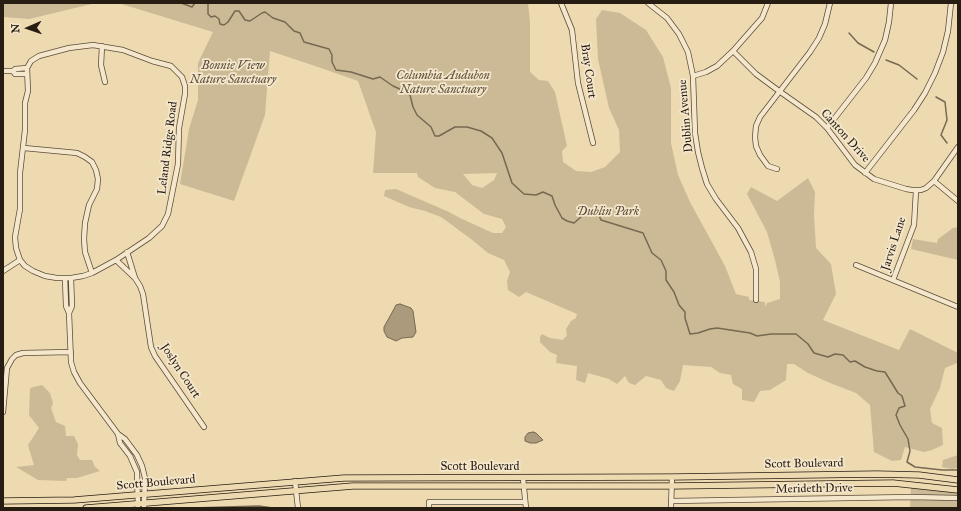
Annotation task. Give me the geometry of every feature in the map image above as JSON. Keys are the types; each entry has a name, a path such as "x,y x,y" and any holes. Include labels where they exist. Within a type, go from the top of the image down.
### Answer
{"main road":[{"name":"Scott Boulevard","path":"3,501 74,500 138,496 344,478 672,477 877,474 919,475 958,480"},
{"name":"Scott Boulevard","path":"86,508 141,506 296,490 353,486 671,486 893,483 958,490"}],"street":[{"name":"Bray Court","path":"561,3 572,30 578,83 593,143"},
{"name":"Dublin Avenue","path":"648,3 667,18 679,34 688,52 693,76 696,133 698,152 702,168 707,184 716,199 738,228 751,252 756,269 756,300"},
{"path":"655,8 659,3"},
{"path":"693,76 706,72 717,66 733,52 762,18 768,3"},
{"path":"777,169 768,166 760,155 756,146 756,126 760,117 819,38 825,24 830,3"},
{"path":"827,128 866,78 875,63 885,40 891,3"},
{"path":"865,173 914,110 929,86 943,52 948,31 951,3"},
{"path":"3,271 20,260 16,248 15,237 20,209 20,173 24,148 25,102 28,92 27,68 31,61 39,56 81,46 102,46 101,65 105,82"},
{"name":"Leland Ridge Road","path":"20,260 32,271 45,276 71,278 83,276 92,273 116,260 149,238 162,226 168,214 178,164 179,128 185,94 185,86 182,77 170,66 123,50 102,46"},
{"name":"Canton Drive","path":"733,52 756,74 779,92 816,117 827,128 848,157 865,173 886,184 916,190"},
{"path":"3,72 27,68"},
{"path":"13,71 15,74 27,74"},
{"path":"916,190 926,188 934,181 958,147"},
{"path":"24,148 77,153 92,162 98,179 97,189 89,204 85,223 84,239 85,252 92,273"},
{"path":"934,181 958,201"},
{"name":"Jarvis Lane","path":"893,280 914,225 916,190"},
{"name":"Joslyn Court","path":"127,252 135,278"},
{"name":"Joslyn Court","path":"116,260 135,278 140,286 143,294 151,347 155,356 204,427"},
{"path":"856,265 958,307"},
{"path":"65,278 66,306 69,313 73,367 80,383 118,434 131,446 142,466 145,495 141,506"},
{"path":"69,313 72,306 71,278"},
{"path":"3,412 7,368 16,355 23,353 71,352"},
{"path":"118,434 120,443 130,456 137,472 138,496 141,506"},
{"path":"671,508 672,477"},
{"path":"523,478 526,508"},
{"path":"295,482 296,507"},
{"name":"Merideth Drive","path":"671,501 911,497 958,498"},
{"path":"429,508 429,502 525,502"}],"green space":[{"path":"3,3 96,3 29,19 3,17"},
{"path":"118,3 528,3 530,22 530,72 539,80 548,81 555,92 567,146 562,151 563,162 576,171 591,172 605,167 620,152 619,130 609,108 598,59 596,19 602,10 620,13 646,30 663,57 671,88 671,143 678,175 690,202 725,266 736,294 749,297 749,300 765,302 765,307 767,303 780,299 780,282 767,232 747,194 751,187 777,201 808,178 815,192 814,215 816,248 831,264 836,294 823,320 899,350 910,329 958,353 957,363 945,368 940,388 930,409 932,423 942,428 943,445 924,452 905,447 901,460 892,461 874,452 870,405 856,393 808,373 794,364 787,364 786,380 770,390 760,391 754,402 742,400 742,389 733,384 731,375 720,373 711,367 683,365 680,381 674,391 666,388 661,380 646,376 635,385 629,383 625,376 617,384 609,379 588,373 585,383 576,380 577,366 556,363 557,355 550,352 540,342 540,337 542,334 550,338 563,340 567,335 566,329 571,321 576,318 577,314 526,292 519,297 508,290 507,281 510,272 504,260 488,253 441,217 409,207 384,196 385,190 396,189 493,233 502,233 506,227 502,219 484,214 455,192 435,188 418,177 417,173 373,173 376,132 358,81 318,67 270,51 265,115 234,201 180,184 189,129 198,100 198,63 213,32","holes":["497,173 494,180 482,188 472,185 463,174"]},
{"path":"958,227 958,260 911,249 913,239 937,243 938,239 953,228"},
{"path":"42,385 50,393 53,403 51,408 56,422 65,426 66,436 74,436 78,444 77,455 80,460 92,460 95,467 100,471 77,478 67,478 66,481 38,480 16,467 34,465 28,445 39,428 29,415 30,388"},
{"path":"958,455 958,468 952,469 942,467 943,460"},
{"path":"911,487 958,493 958,508 910,508"}],"shaded area":[{"path":"400,304 411,308 413,311 416,332 413,337 402,338 396,341 387,337 384,327 396,305"},
{"path":"533,432 543,440 536,443 525,441 525,437 528,433"}],"waterway":[{"path":"181,3 192,7 195,3"},
{"path":"208,3 208,14 211,17 215,16 219,19 220,24 224,25 228,22 235,11 239,11 245,20 250,21 265,12 273,18 285,22 294,31 300,33 304,42 329,49 332,55 332,62 336,70 351,72 373,79 380,77 410,95 417,115 431,127 435,136 439,136 455,127 467,127 481,131 492,138 502,153 512,183 524,194 536,195 543,192 552,196 562,218 567,221 574,223 590,209 598,213 601,220 643,233 652,253 661,260 666,271 666,280 674,292 679,305 685,312 685,318 690,334 717,328 750,333 757,336 771,334 796,334 808,344 814,353 828,357 835,354 843,355 850,362 855,361 865,367 885,372 898,393 902,396 905,406 899,408 896,415 908,439 910,451 907,462 915,467 958,470"},
{"path":"849,33 858,43 874,52"},
{"path":"886,60 899,65 917,79"},
{"path":"936,97 945,102 947,120 941,135 947,143"},
{"path":"192,508 259,506 273,508"}],"park label":[{"name":"Bonnie View Nature Sanctuary","path":"233,73"},
{"name":"Columbia Audubon Nature Sanctuary","path":"443,83"},
{"name":"Dublin Park","path":"608,212"}]}
